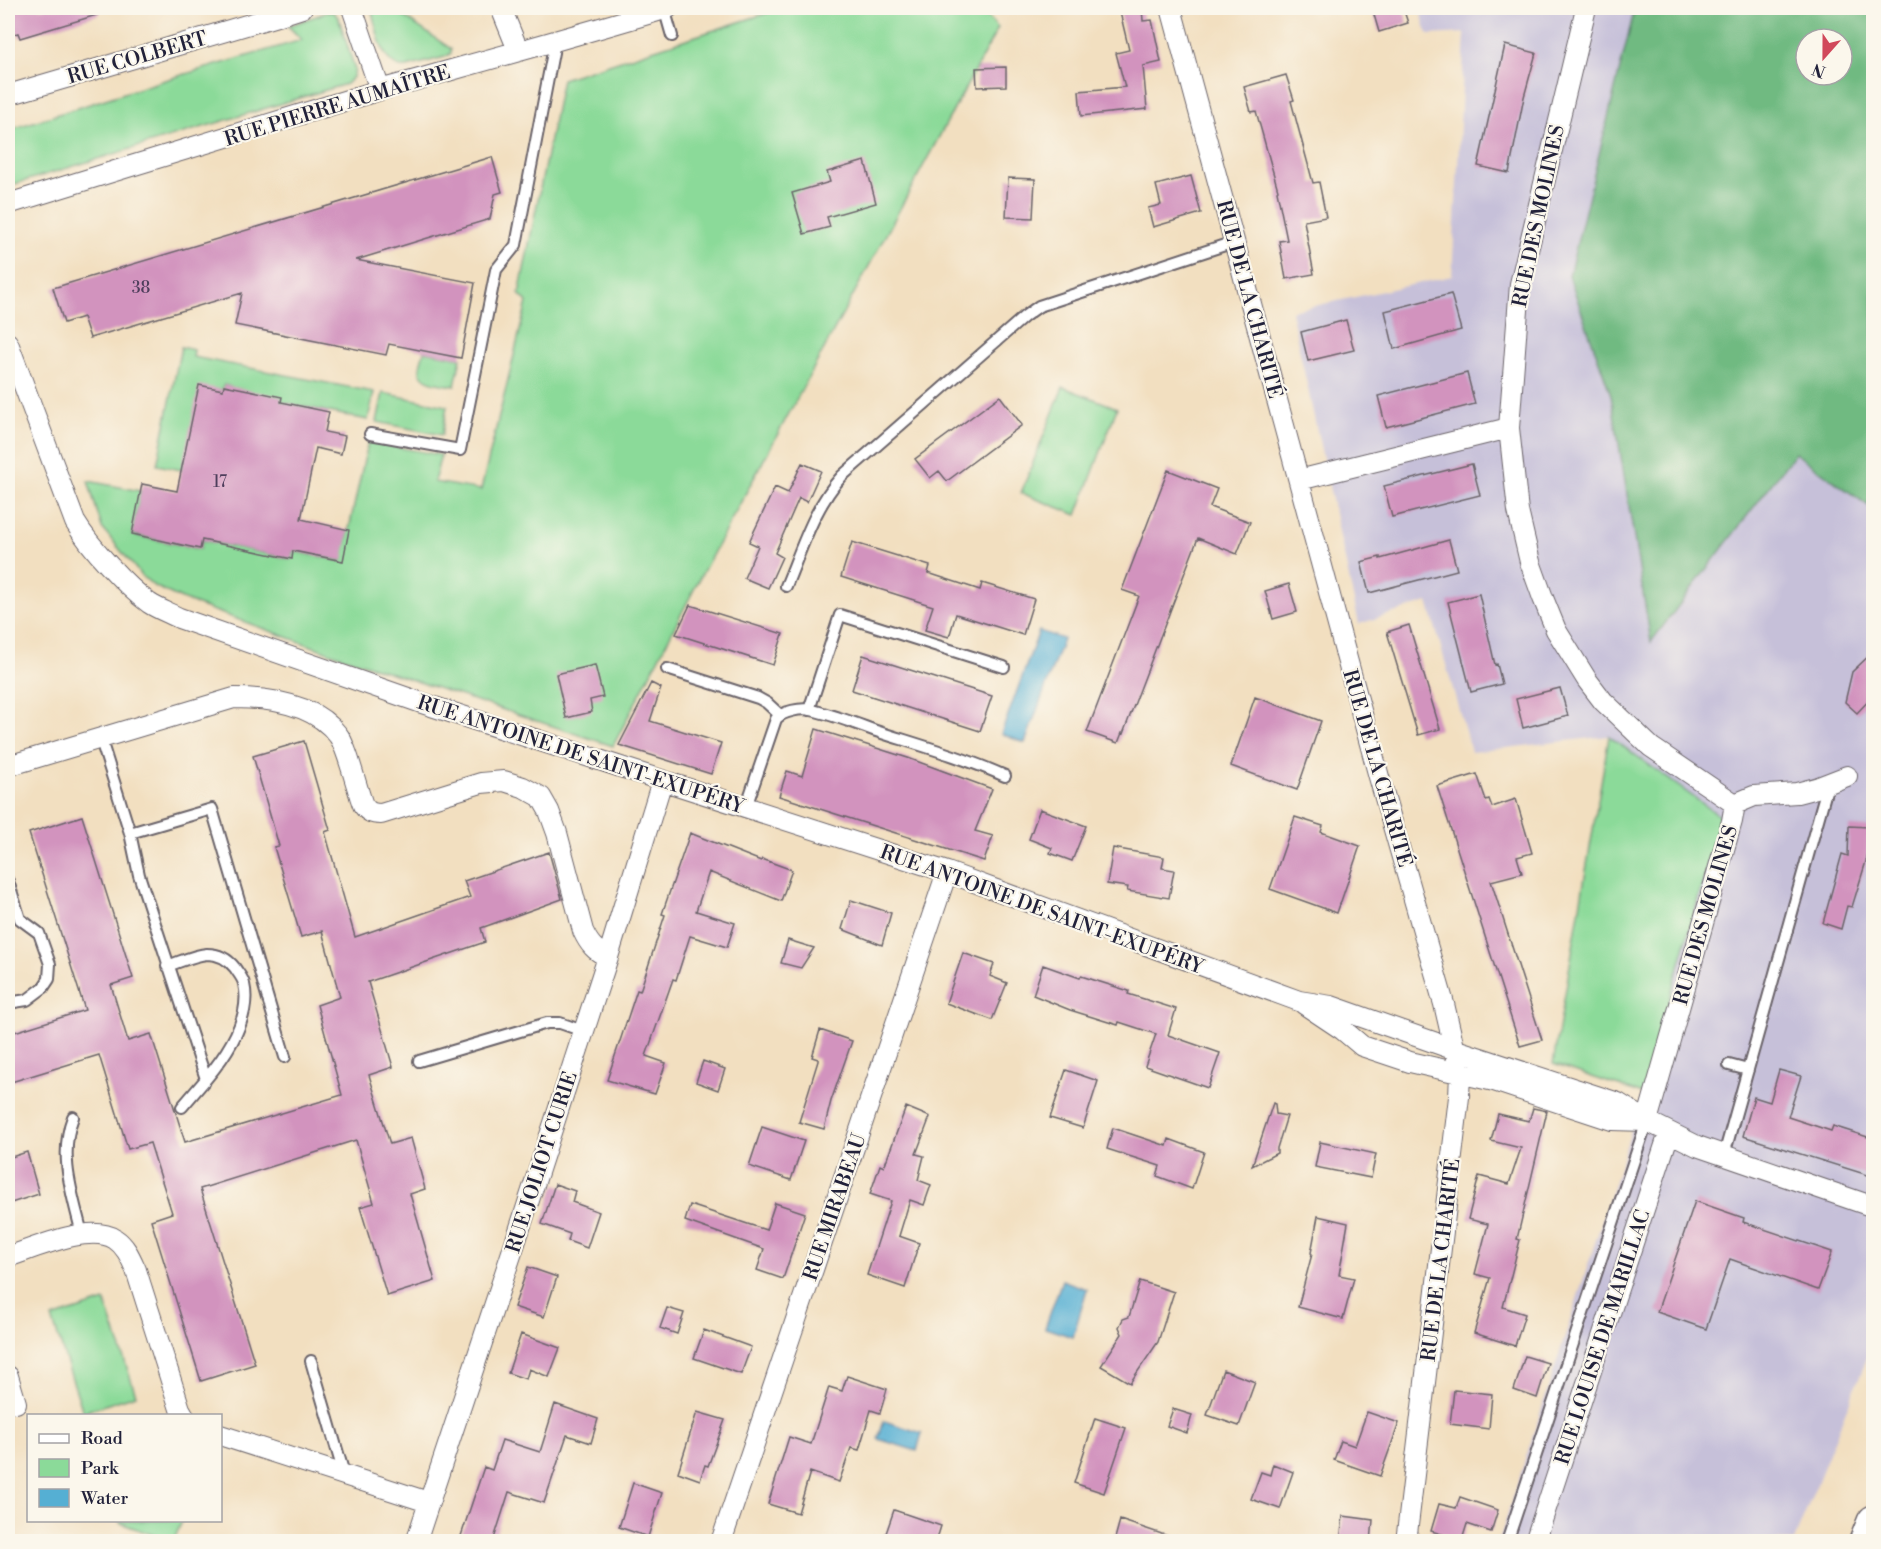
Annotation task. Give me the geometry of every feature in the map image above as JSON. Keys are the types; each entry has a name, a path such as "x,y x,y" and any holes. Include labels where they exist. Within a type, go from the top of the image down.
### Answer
{"highway":[{"path":"1866,1542 1874,1522"}],"street":[{"name":"RUE COLBERT","path":"8,95 302,8"},
{"path":"352,8 380,90"},
{"path":"501,8 518,50"},
{"name":"RUE PIERRE AUMAÎTRE","path":"8,204 380,90 518,50 555,42 666,8"},
{"name":"RUE DE LA CHARITÉ","path":"1171,8 1456,1050 1460,1073 1406,1542"},
{"name":"RUE DES MOLINES","path":"1586,8 1520,284 1509,428 1518,511 1530,562 1556,630 1587,680 1603,701 1651,747 1735,804 1647,1121"},
{"name":"RUE ANTOINE DE SAINT-EXUPÉRY","path":"8,343 75,522 85,539 138,594 151,604 196,625 301,662 947,872 1299,1001 1331,1006 1618,1103 1669,1133 1874,1208"},
{"path":"1299,480 1509,428"},
{"path":"8,766 234,698 259,698 293,705 323,720 340,736 367,812 381,814 481,783 504,781 523,787 542,797 549,811 583,932 596,951 608,957"},
{"path":"1735,804 1754,796 1797,793 1847,776"},
{"name":"RUE JOLIOT CURIE","path":"416,1542 608,957 662,780"},
{"name":"RUE MIRABEAU","path":"721,1542 947,872"},
{"name":"RUE ANTOINE DE SAINT-EXUPÉRY","path":"1299,1001 1343,1030 1362,1046 1410,1062 1494,1081 1612,1120 1647,1121"},
{"name":"RUE LOUISE DE MARILLAC","path":"1535,1542 1669,1133"},
{"path":"8,1257 82,1233 103,1233 116,1239 128,1251 136,1270 183,1414"},
{"path":"8,1376 16,1403"},
{"path":"222,1436 428,1502"}],"lane":[{"path":"666,8 672,36"},
{"path":"370,434 460,450 496,270 516,245 555,42"},
{"path":"786,586 813,519 828,492 842,476 1025,316 1039,306 1234,242"},
{"path":"809,710 840,615 1004,667"},
{"path":"667,669 758,698 780,715"},
{"path":"746,807 776,719 780,715 809,710 975,763 1005,776"},
{"path":"100,737 130,833 139,875 167,966 206,1078"},
{"path":"1724,1155 1828,784"},
{"path":"130,833 212,809 285,1057"},
{"path":"8,881 20,919 39,933 50,964 49,979 43,988 27,1000 8,1003"},
{"path":"167,966 206,954 218,955 230,961 244,981 246,1000 236,1036 221,1061 182,1107"},
{"path":"419,1061 547,1023 560,1023 583,1031"},
{"path":"1729,1065 1748,1070"},
{"path":"73,1117 68,1137 66,1169 82,1233"},
{"path":"1507,1542 1647,1121"},
{"path":"311,1361 344,1474"}],"shaded area":[{"path":"1419,8 1635,8 1569,276 1611,395 1651,641 1795,453 1873,509 1873,1343 1794,1541 1499,1541 1643,1094 1721,817 1609,736 1471,752 1428,602 1359,624 1291,311 1452,276 1465,33 1428,35"}],"green space":[{"path":"374,8 391,8 451,49 451,53 445,57 407,67 392,62 386,56 379,38 372,12"},
{"path":"783,8 980,8 998,28 703,572 613,746 331,653 184,600 154,586 141,575 102,528 88,481 141,491 132,535 200,549 202,540 291,559 293,551 342,561 368,442 441,455 434,482 481,490 527,302 519,294 562,79"},
{"path":"1635,8 1874,8 1873,509 1795,453 1651,642 1611,395 1569,276"},
{"path":"330,11 335,13 339,19 355,70 353,77 346,84 8,186 8,130 165,80 302,40 288,26"},
{"path":"181,347 194,350 193,357 374,392 368,420 281,402 224,385 181,470 157,465"},
{"path":"424,351 461,358 455,386 434,383 425,379 420,371"},
{"path":"1063,387 1117,408 1077,515 1021,493"},
{"path":"383,393 447,406 442,435 377,422"},
{"path":"1609,736 1721,817 1643,1094 1553,1064"},
{"path":"105,1301 136,1395 83,1412 52,1318"},
{"path":"120,1522 181,1522 173,1542"}],"water":[{"path":"1039,631 1063,639 1025,743 1001,734"},
{"path":"1062,1280 1087,1289 1073,1337 1045,1328"},
{"path":"884,1421 922,1433 917,1451 878,1439"}],"building":[{"path":"8,8 100,8 100,14 20,38 18,33 8,36"},
{"path":"1119,8 1142,8 1143,21 1152,20 1161,62 1143,66 1147,109 1081,116 1079,91 1125,87 1116,53 1129,50"},
{"path":"1372,8 1403,8 1408,23 1379,32"},
{"path":"1505,45 1536,53 1524,97 1509,173 1478,166"},
{"path":"1006,67 1006,86 977,87 976,68"},
{"path":"1286,75 1313,183 1319,182 1326,217 1304,221 1314,274 1286,279 1279,241 1287,240 1278,190 1256,111 1251,112 1244,87"},
{"path":"492,157 502,192 495,194 490,219 356,260 475,283 461,358 389,344 386,355 235,325 242,293 90,338 83,317 64,323 53,288"},
{"path":"865,161 876,203 827,217 830,227 804,234 792,193 830,182 827,172"},
{"path":"1191,176 1201,213 1153,227 1148,208 1161,205 1156,185"},
{"path":"1008,178 1035,179 1033,218 1006,217"},
{"path":"1451,294 1461,330 1394,349 1385,311"},
{"path":"1346,320 1354,350 1308,361 1301,332"},
{"path":"1467,373 1475,404 1386,427 1378,396"},
{"path":"199,385 223,390 224,385 282,397 281,402 329,412 325,432 345,436 341,454 316,448 301,519 349,530 343,561 293,551 292,559 202,540 200,549 132,534 142,484 177,491"},
{"path":"1000,396 1022,425 947,481 939,471 930,478 915,459"},
{"path":"802,463 821,471 807,502 799,498 775,553 782,557 768,588 744,578 758,546 749,542 775,487 788,493"},
{"path":"1472,464 1480,495 1392,517 1384,486"},
{"path":"1168,470 1217,489 1210,507 1250,522 1237,554 1198,538 1118,743 1087,732 1139,596 1122,590"},
{"path":"1449,540 1457,570 1369,593 1361,562"},
{"path":"852,542 930,566 928,573 980,590 982,583 1034,599 1023,635 956,614 949,637 925,630 933,606 841,577"},
{"path":"1289,584 1297,612 1273,619 1265,591"},
{"path":"1479,594 1495,665 1497,664 1502,684 1471,692 1448,602"},
{"path":"690,605 783,634 773,665 676,634"},
{"path":"1409,625 1440,729 1418,735 1387,632"},
{"path":"1874,651 1874,695 1857,713 1845,702 1852,672"},
{"path":"863,655 992,696 980,731 852,690"},
{"path":"595,665 603,697 590,700 592,712 566,718 556,674"},
{"path":"651,683 661,688 650,721 721,743 711,774 619,745"},
{"path":"1560,688 1568,716 1523,728 1516,699"},
{"path":"1255,697 1321,721 1297,790 1231,766"},
{"path":"816,729 908,758 992,789 975,831 993,836 984,861 779,796 787,771 802,776"},
{"path":"304,741 330,830 325,832 355,937 470,897 464,881 549,852 562,899 481,928 485,942 368,982 393,1067 369,1075 390,1144 411,1138 425,1189 410,1194 435,1281 387,1296 360,1207 374,1203 356,1140 200,1189 255,1364 201,1381 151,1220 172,1213 150,1143 128,1149 99,1055 8,1083 8,1034 85,1010 29,833 82,816 133,978 111,985 128,1041 151,1034 185,1142 342,1095 317,1005 340,997 322,931 301,937 274,847 279,846 253,756"},
{"path":"1477,774 1486,800 1489,799 1492,807 1516,799 1532,853 1517,857 1522,873 1491,881 1542,1040 1520,1046 1437,786"},
{"path":"1040,809 1086,826 1072,861 1050,853 1052,848 1029,839"},
{"path":"1295,817 1323,826 1321,832 1360,846 1337,913 1270,889"},
{"path":"1849,826 1869,827 1867,858 1852,907 1847,906 1841,929 1823,923 1842,854 1848,856"},
{"path":"690,833 761,861 762,859 792,870 781,901 709,872 696,911 735,923 727,947 690,936 676,980 673,979 646,1056 666,1063 655,1094 607,1080 637,990 640,991 665,915 662,914"},
{"path":"1113,848 1164,857 1162,868 1174,870 1169,898 1127,891 1128,887 1107,884"},
{"path":"851,900 891,913 882,945 842,929"},
{"path":"788,940 814,948 801,968 781,963"},
{"path":"963,953 994,964 990,976 1007,983 992,1020 946,1003"},
{"path":"1043,965 1129,991 1128,994 1176,1009 1168,1035 1220,1053 1208,1088 1145,1066 1156,1034 1070,1010 1033,995"},
{"path":"820,1030 852,1041 831,1101 824,1129 799,1122 818,1061 812,1057"},
{"path":"703,1061 725,1069 718,1090 696,1082"},
{"path":"1066,1070 1098,1081 1083,1128 1050,1118"},
{"path":"1779,1070 1801,1076 1788,1117 1831,1131 1833,1126 1874,1139 1874,1177 1743,1136 1754,1097 1770,1102"},
{"path":"1273,1103 1276,1114 1287,1116 1277,1153 1252,1166"},
{"path":"906,1107 930,1117 916,1154 924,1156 918,1180 931,1185 924,1205 910,1200 899,1236 919,1243 905,1288 867,1275 891,1201 870,1194 880,1165 884,1167"},
{"path":"1533,1108 1547,1111 1517,1239 1520,1240 1503,1307 1525,1314 1515,1346 1474,1333 1490,1278 1475,1274 1488,1224 1468,1219 1479,1176 1509,1184 1521,1148 1491,1141 1498,1114 1529,1121"},
{"path":"762,1127 804,1141 791,1180 749,1166"},
{"path":"1113,1128 1167,1146 1169,1139 1204,1152 1192,1189 1157,1176 1160,1166 1107,1149"},
{"path":"1320,1142 1376,1154 1371,1178 1315,1167"},
{"path":"27,1152 39,1194 8,1204 8,1158"},
{"path":"555,1184 575,1191 572,1202 599,1212 587,1248 568,1241 570,1234 542,1224"},
{"path":"1695,1201 1744,1218 1743,1222 1832,1252 1818,1290 1730,1259 1706,1329 1657,1312"},
{"path":"775,1203 805,1213 783,1279 757,1270 764,1249 685,1221 690,1205 766,1230"},
{"path":"1318,1216 1348,1223 1339,1275 1354,1278 1343,1319 1298,1307 1312,1254"},
{"path":"528,1267 557,1277 544,1317 514,1307"},
{"path":"1140,1281 1174,1292 1158,1342 1130,1383 1101,1366 1122,1334 1119,1327 1123,1319 1129,1317"},
{"path":"667,1308 684,1313 677,1334 660,1328"},
{"path":"704,1330 751,1347 741,1374 694,1358"},
{"path":"521,1334 560,1348 549,1377 529,1369 526,1379 508,1373"},
{"path":"1525,1356 1548,1363 1537,1398 1514,1390"},
{"path":"1223,1370 1255,1382 1239,1426 1207,1415"},
{"path":"847,1376 887,1389 880,1413 871,1410 859,1450 851,1448 839,1482 810,1472 798,1513 768,1504 789,1437 811,1444 829,1387 842,1391"},
{"path":"1454,1390 1492,1394 1489,1429 1450,1424"},
{"path":"555,1404 598,1419 591,1443 567,1435 544,1503 509,1492 493,1542 459,1542 484,1467 492,1470 502,1440 540,1452"},
{"path":"1173,1409 1192,1415 1187,1433 1167,1426"},
{"path":"697,1412 725,1420 708,1466 705,1465 700,1480 678,1472"},
{"path":"1367,1412 1399,1423 1380,1476 1334,1460 1341,1441 1355,1446"},
{"path":"1095,1418 1126,1428 1104,1493 1074,1483"},
{"path":"1273,1464 1293,1472 1280,1509 1251,1499 1261,1472 1270,1475"},
{"path":"633,1483 662,1493 648,1537 619,1527"},
{"path":"1460,1497 1498,1510 1491,1532 1467,1524 1462,1540 1431,1531 1439,1504 1456,1508"},
{"path":"894,1510 941,1526 936,1542 883,1542"},
{"path":"1343,1516 1373,1520 1371,1542 1340,1542"},
{"path":"1120,1520 1174,1538 1174,1542 1114,1542"}]}
